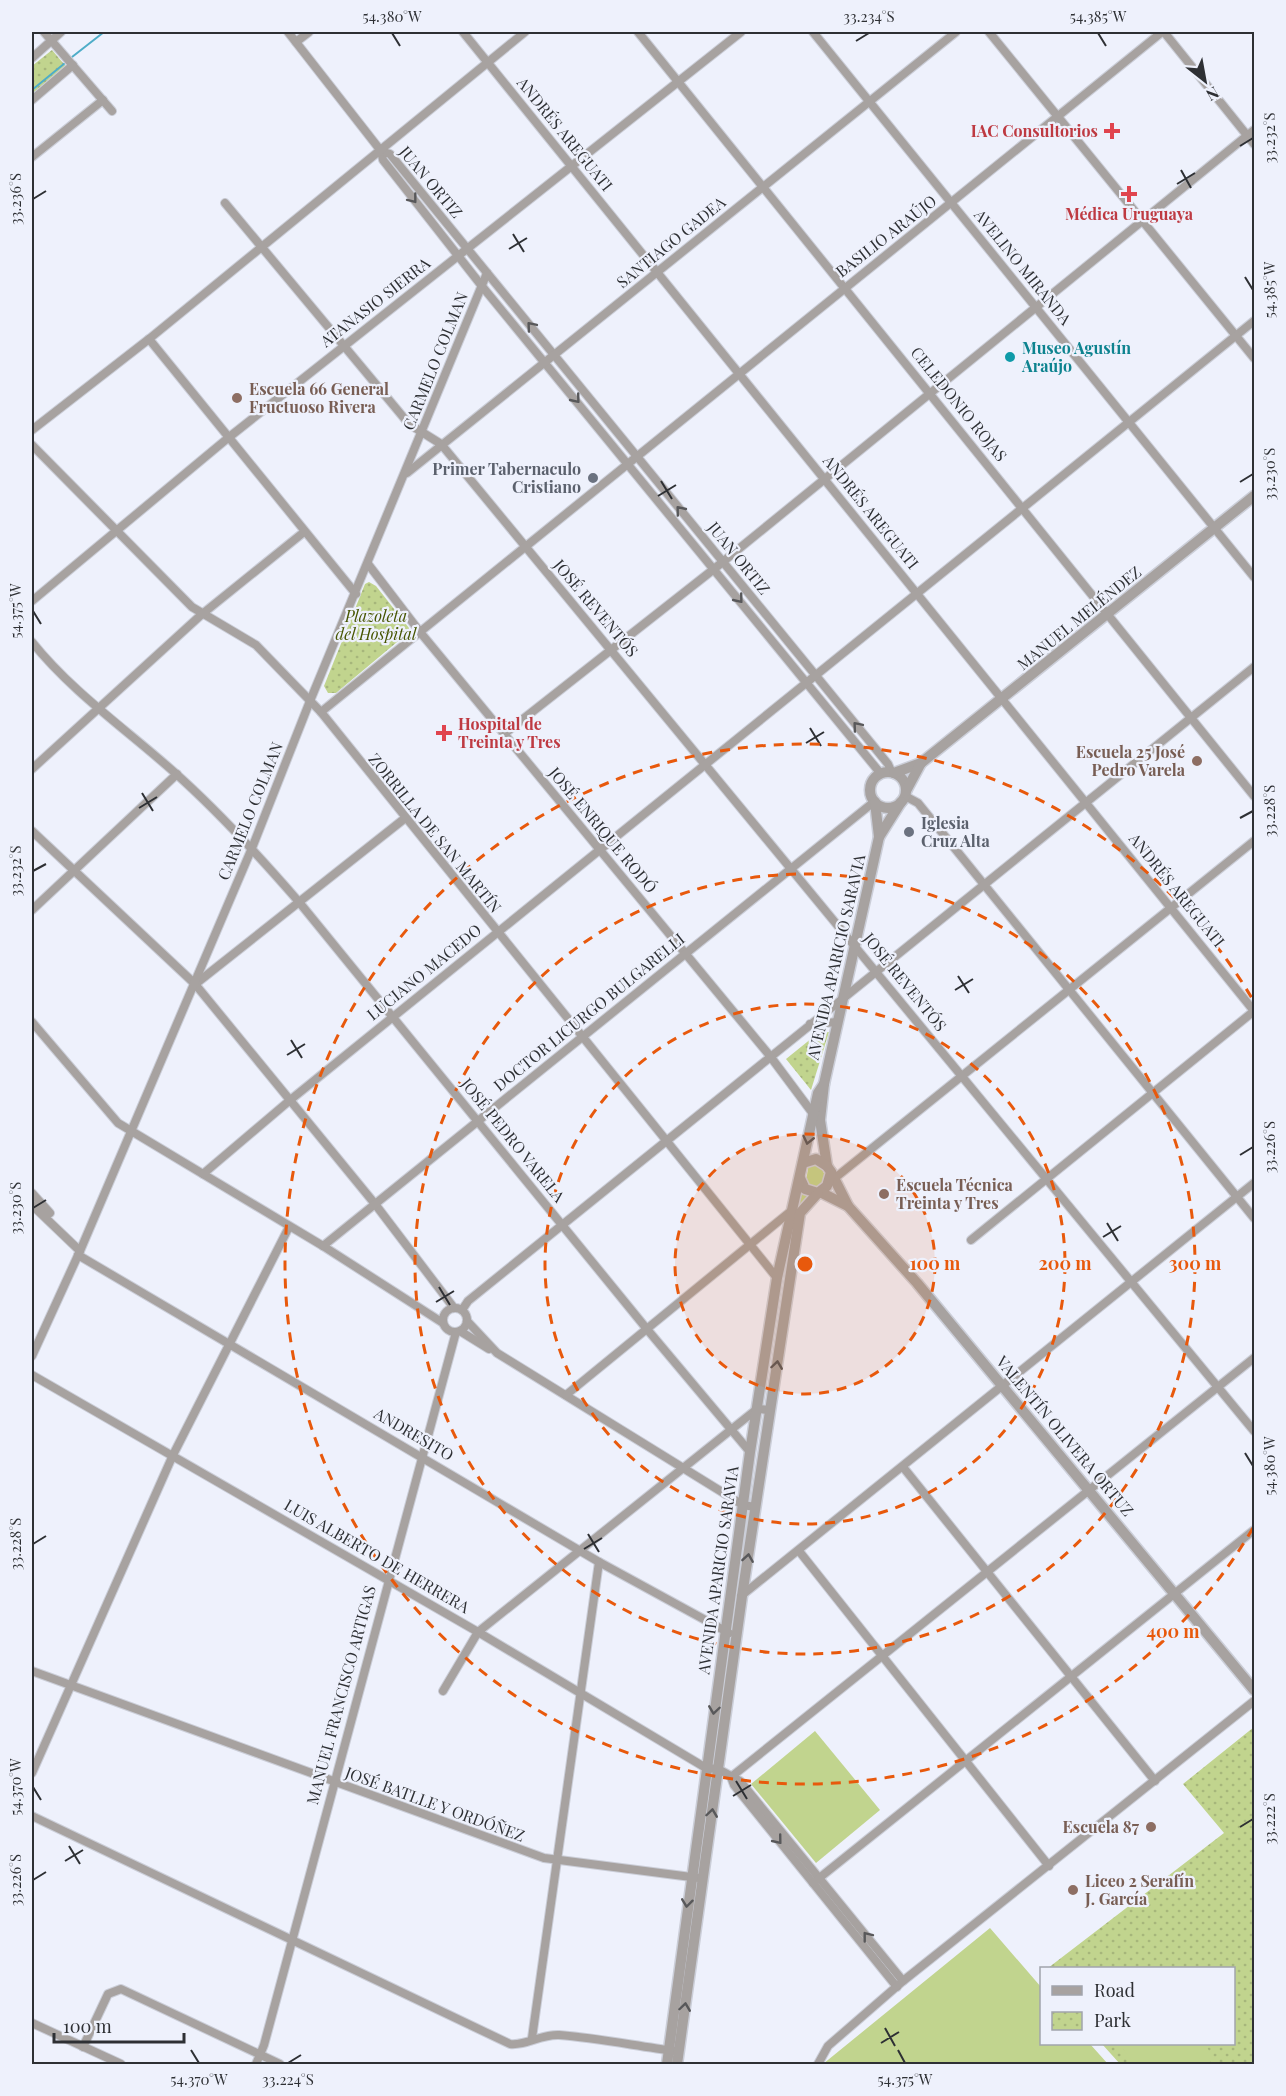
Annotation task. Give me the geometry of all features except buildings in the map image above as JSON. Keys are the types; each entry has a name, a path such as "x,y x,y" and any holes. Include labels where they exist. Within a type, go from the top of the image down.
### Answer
{"street":[{"path":"44,32 112,111"},
{"path":"32,58 61,32"},
{"path":"288,32 381,151"},
{"path":"296,42 309,32"},
{"name":"ANDRÉS AREGUATI","path":"463,32 1254,1011"},
{"path":"32,430 149,339 525,32"},
{"name":"CELEDONIO ROJAS","path":"638,32 1254,796"},
{"name":"ATANASIO SIERRA","path":"32,601 228,438 741,32"},
{"name":"AVELINO MIRANDA","path":"813,32 1254,577"},
{"name":"SANTIAGO GADEA","path":"405,475 956,32"},
{"path":"989,32 1254,358"},
{"path":"1163,32 1251,133 1254,144"},
{"name":"BASILIO ARAÚJO","path":"321,712 1163,32"},
{"path":"32,100 73,65"},
{"path":"32,157 103,100"},
{"path":"504,734 714,569 1251,133"},
{"name":"JUAN ORTIZ","path":"381,151 390,154 555,354 888,764 889,773"},
{"name":"JUAN ORTIZ","path":"381,151 383,160 481,285 546,361 807,683 889,773"},
{"path":"225,203 344,346"},
{"name":"CARMELO COLMAN","path":"32,1356 195,984 487,273"},
{"name":"LUCIANO MACEDO","path":"203,1174 393,1016 1254,321"},
{"path":"149,339 356,594"},
{"name":"JOSÉ REVENTÓS","path":"344,346 409,424 441,444 1254,1431"},
{"name":"ZORRILLA DE SAN MARTÍN","path":"32,445 116,533 201,615 256,645 321,712 404,819 751,1243 777,1278"},
{"name":"MANUEL MELÉNDEZ","path":"889,773 921,763 1254,496"},
{"path":"32,769 201,615 304,532"},
{"name":"JOSÉ ENRIQUE RODÓ","path":"368,564 420,632 770,1056 814,1115"},
{"name":"JOSÉ PEDRO VARELA","path":"32,642 57,670 177,774 252,848 393,1016 646,1328 750,1452"},
{"path":"443,1323 447,1311 458,1309 563,1226 809,1024 1254,667"},
{"name":"MANUEL MELÉNDEZ","path":"904,796 921,763"},
{"path":"889,773 904,782 904,796 888,808 875,801 871,793 872,784 889,773"},
{"path":"32,910 177,774"},
{"path":"904,796 918,803 1254,1218"},
{"name":"AVENIDA APARICIO SARAVIA","path":"879,837 904,796"},
{"name":"AVENIDA APARICIO SARAVIA","path":"831,1172 820,1120 824,1084 879,837 875,801"},
{"name":"DOCTOR LICURGO BULGARELLI","path":"323,1246 875,801"},
{"path":"195,984 404,819"},
{"path":"32,831 195,984 375,1204 467,1321 497,1353"},
{"path":"831,1172 851,1165 1254,841"},
{"path":"971,1240 1254,1011"},
{"path":"32,1022 118,1123 131,1132 323,1246 443,1323 448,1330 458,1332 497,1353 743,1505 755,1507"},
{"path":"809,1024 838,1022"},
{"name":"AVENIDA APARICIO SARAVIA","path":"667,2064 674,2051 703,1879 737,1634 736,1596 743,1505 777,1278 818,1093 824,1084"},
{"path":"803,1163 816,1160 831,1172"},
{"path":"800,1178 805,1189 819,1193 827,1186 831,1172"},
{"name":"VALENTÍN OLIVERA ORTUZ","path":"831,1172 848,1206 1005,1386 1254,1690"},
{"path":"736,1596 799,1551 1254,1183"},
{"path":"32,1193 50,1214"},
{"name":"AVENIDA APARICIO SARAVIA","path":"677,2064 674,2051 691,1878 724,1632 736,1596 755,1507 800,1213 819,1193"},
{"name":"VALENTÍN OLIVERA ORTUZ","path":"819,1193 848,1206"},
{"name":"ANDRESITO","path":"32,1205 79,1253 599,1562 724,1632 737,1634"},
{"path":"566,1395 791,1211"},
{"path":"32,1773 69,1685 173,1455 289,1227"},
{"path":"458,1332 467,1321"},
{"name":"MANUEL FRANCISCO ARTIGAS","path":"255,2064 260,2054 292,1939 388,1580 458,1332"},
{"path":"731,1777 1254,1358"},
{"name":"LUIS ALBERTO DE HERRERA","path":"32,1375 478,1632 706,1768"},
{"path":"443,1691 478,1632 757,1408 770,1410"},
{"path":"903,1467 1155,1781"},
{"path":"813,1883 1254,1530"},
{"path":"799,1551 1049,1866"},
{"path":"532,2038 555,1860 599,1562"},
{"name":"JOSÉ BATLLE Y ORDÓÑEZ","path":"32,1671 333,1783 544,1858 703,1879"},
{"path":"818,2064 828,2046 900,1984 1254,1701"},
{"path":"706,1768 718,1770 740,1781 820,1876 900,1984"},
{"path":"731,1777 734,1785 813,1883 900,1984"},
{"path":"32,1816 510,2044 520,2045 532,2038 557,2035 674,2051"},
{"path":"83,2047 108,1994 121,1989 280,2064"},
{"path":"32,2023 121,2064"}],"green space":[{"path":"52,50 69,70 32,103 32,66"},
{"name":"Plazoleta del Hospital","path":"369,582 376,586 409,628 409,632 336,693 328,693 324,686 365,584"},
{"path":"829,1032 811,1090 786,1059 817,1034"},
{"path":"809,1163 819,1164 826,1177 818,1189 808,1186 806,1181"},
{"path":"801,1186 812,1195 797,1210 766,1382"},
{"path":"1254,1727 1254,2064 1120,2064 1103,2045 1235,2045 1235,1967 1049,1967 1224,1833 1183,1784"},
{"path":"815,1731 880,1810 816,1863 751,1784"},
{"path":"990,1928 1040,1986 1040,2045 1091,2045 1108,2064 823,2064"},
{"path":"1120,2045 1205,2045 1215,2058 1207,2064 1135,2064"}],"waterway":[{"path":"72,57 104,32"},
{"path":"32,90 65,63"}],"place":[{"name":"IAC Consultorios","path":"1112,131"},
{"name":"Médica Uruguaya","path":"1129,194"},
{"name":"Museo Agustín Araújo","path":"1010,357"},
{"name":"Escuela 66 General Fructuoso Rivera","path":"237,398"},
{"name":"Primer Tabernaculo Cristiano","path":"593,478"},
{"name":"Hospital de Treinta y Tres","path":"444,733"},
{"name":"Escuela 25 José Pedro Varela","path":"1197,761"},
{"name":"Iglesia Cruz Alta","path":"909,832"},
{"name":"Escuela Técnica Treinta y Tres","path":"884,1194"},
{"name":"Escuela 87","path":"1151,1827"},
{"name":"Liceo 2 Serafín J. García","path":"1073,1890"}]}
